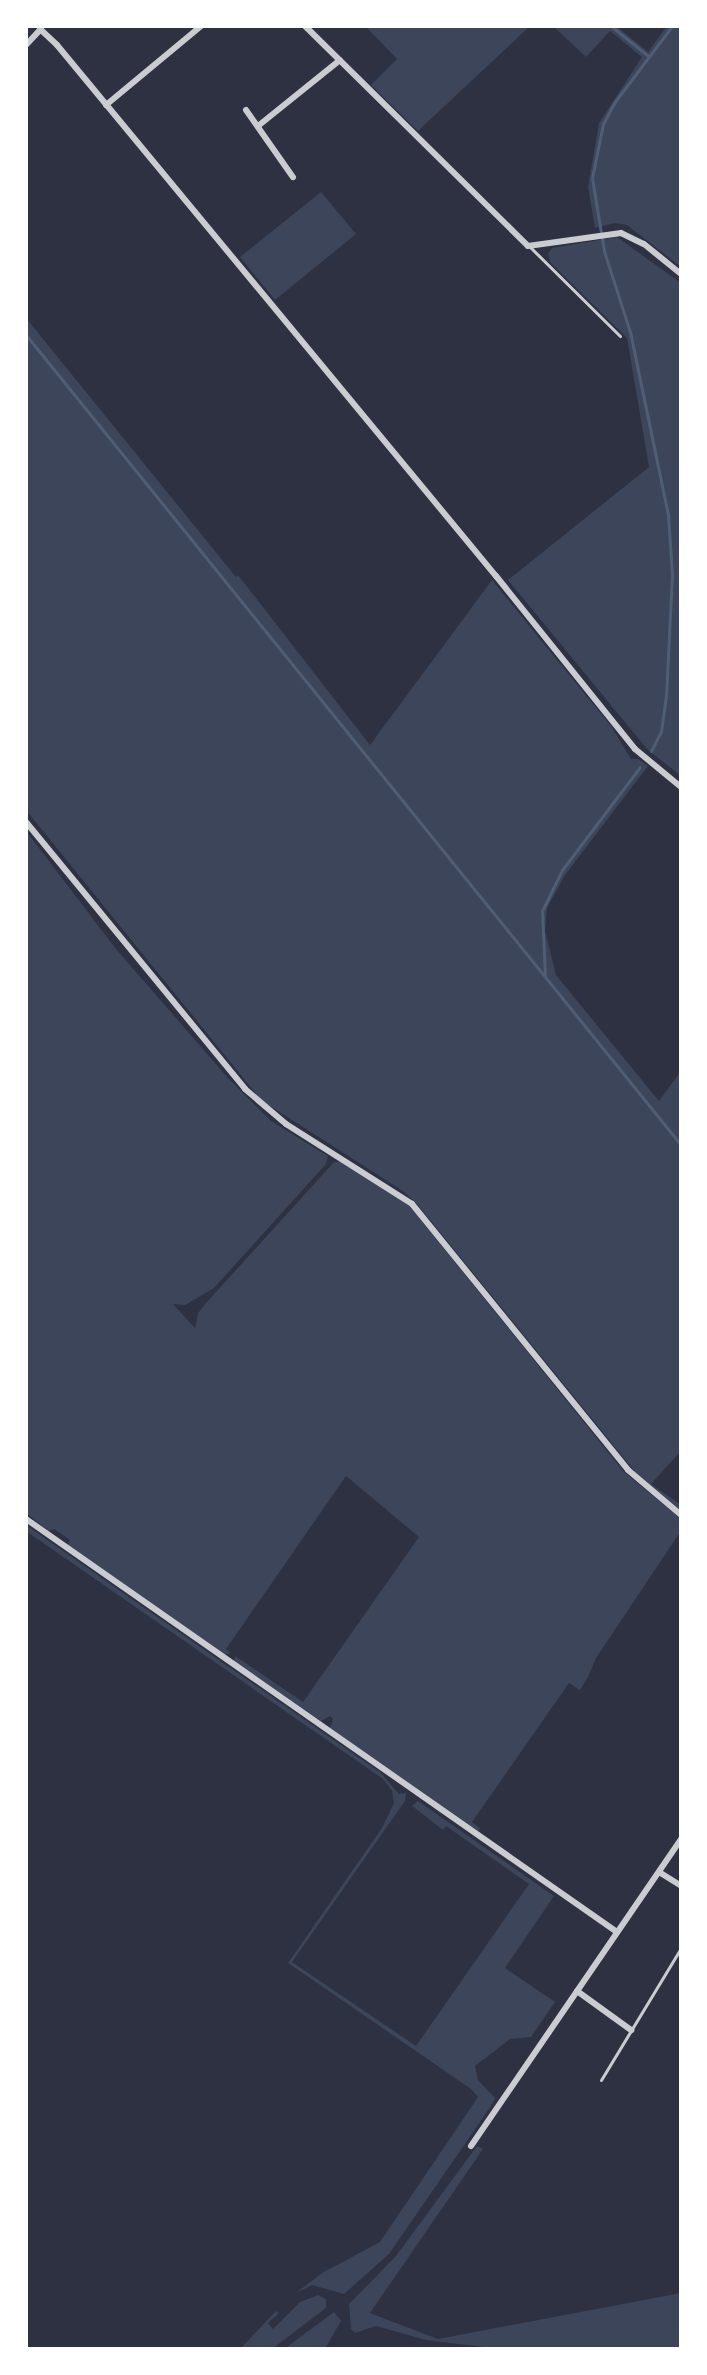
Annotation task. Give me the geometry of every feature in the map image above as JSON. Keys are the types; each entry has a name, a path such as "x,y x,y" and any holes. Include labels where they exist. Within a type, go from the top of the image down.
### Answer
{"street":[{"path":"305,26 528,246 608,232 621,233 644,244 681,274"},
{"path":"26,45 42,28 635,749 681,787"},
{"path":"106,105 199,28"},
{"path":"258,126 340,60"},
{"path":"246,110 261,136 293,177"},
{"path":"26,822 245,1089 286,1124 412,1204 628,1470 681,1515"},
{"path":"26,1519 617,1932"},
{"path":"471,2146 681,1839"},
{"path":"659,1872 681,1886"},
{"path":"577,1991 631,2030"}],"lane":[{"path":"528,246 620,336"},
{"path":"601,2080 681,1948"}],"shaded area":[{"path":"365,26 530,26 418,131 371,85 397,59"},
{"path":"553,26 616,26 648,52 667,26 681,26 681,267 627,225 615,223 595,228 588,187 599,123 642,57 610,31 586,57"},
{"path":"321,192 356,234 275,300 240,257"},
{"path":"617,237 681,283 681,776 647,749 508,580 649,467 627,338 550,262 548,254 552,248"},
{"path":"26,318 236,577 238,575 370,745 492,580 611,726 631,759 638,759 648,766 565,875 547,908 545,931 556,975 659,1101 681,1071 681,1451 651,1484 681,1505 681,1511 645,1484 418,1205 403,1191 261,1100 26,810"},
{"path":"26,831 116,949 228,1078 271,1121 328,1156 326,1164 214,1288 185,1305 173,1304 195,1328 198,1313 206,1303 334,1162 344,1162 400,1196 624,1472 681,1519 681,1531 596,1658 580,1690 569,1683 472,1822 481,1829 478,1831 330,1728 333,1719 330,1716 321,1721 234,1662 235,1656 303,1702 419,1537 346,1476 226,1649 231,1653 226,1655 68,1545 70,1540 54,1529 49,1531 26,1513"},
{"path":"26,1525 381,1773 399,1794 406,1793 405,1801 292,1962 416,2046 529,1884 446,1826 443,1830 412,1806 418,1801 554,1896 505,1968 555,2002 531,2037 510,2039 475,2066 478,2080 495,2098 491,2106 389,2254 344,2294 312,2285 296,2293 322,2273 380,2242 478,2097 471,2089 288,1963 382,1828 394,1803 392,1791 383,1779 26,1531"},
{"path":"477,2146 483,2149 370,2313 438,2339 681,2293 681,2349 500,2349 426,2340 376,2326 355,2333 351,2329 349,2304 396,2256"},
{"path":"318,2295 326,2299 326,2308 272,2349 240,2349 276,2311 279,2313 268,2323 273,2329 300,2302"},
{"path":"334,2312 341,2321 325,2349 284,2349"}],"waterway":[{"path":"611,26 648,56"},
{"path":"651,751 661,731 666,697 672,574 668,515 630,332 604,251 592,178 603,124 614,103 672,26"},
{"path":"26,335 681,1145"},
{"path":"545,976 542,911 562,870 640,767"}]}
